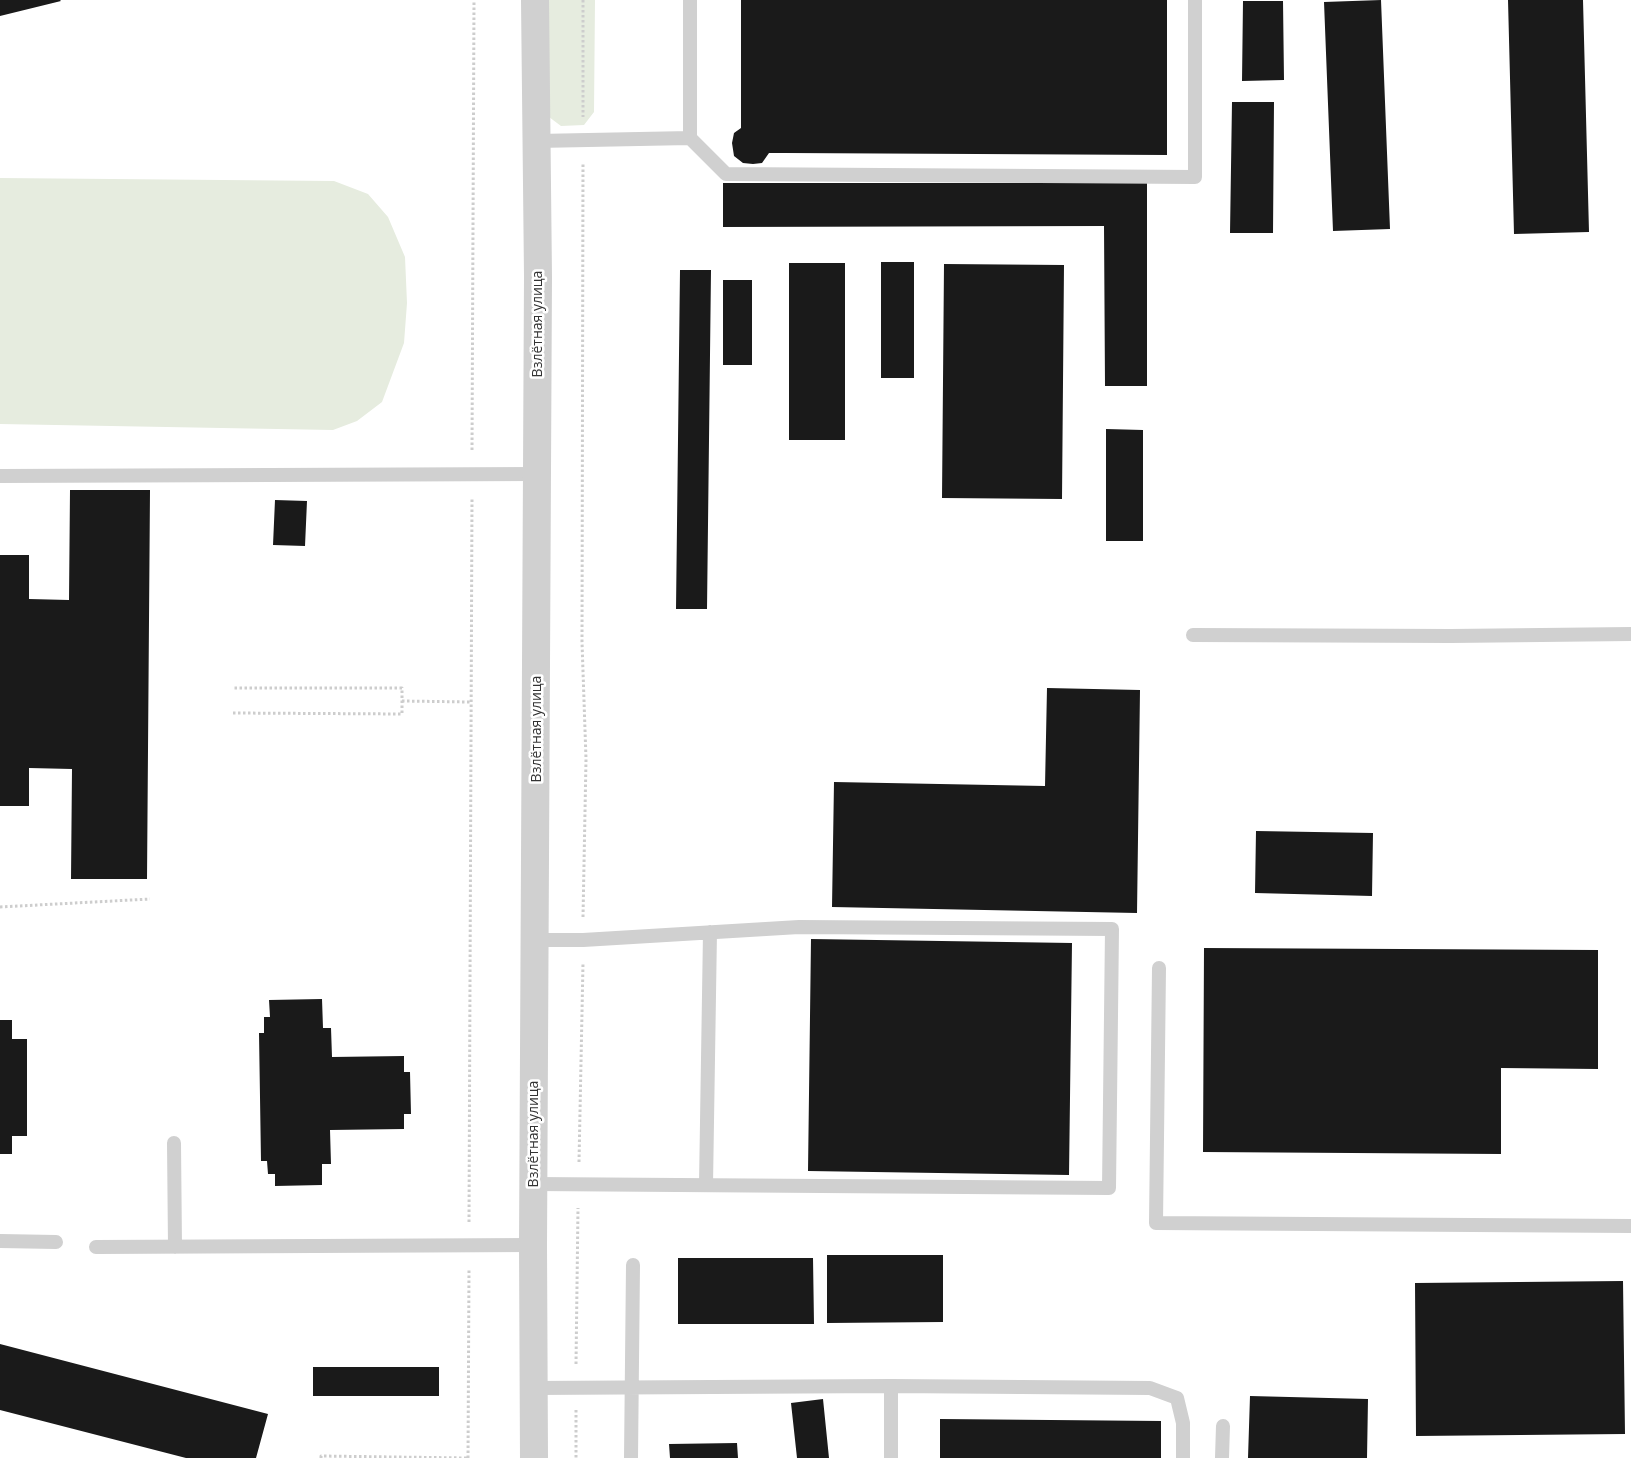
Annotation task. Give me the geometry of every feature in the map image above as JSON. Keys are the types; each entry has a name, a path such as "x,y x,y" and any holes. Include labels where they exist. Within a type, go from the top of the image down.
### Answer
{"street":[{"name":"Взлётная улица","path":"534,1458 533,1245 538,474 535,0"}],"lane":[{"path":"690,0 690,138 726,174 1195,177 1195,0"},
{"path":"537,141 690,138"},
{"path":"0,476 538,474"},
{"path":"1192,635 1451,636 1631,634"},
{"path":"534,1184 1110,1188 1112,929 799,927 583,940 535,940"},
{"path":"706,1185 710,932"},
{"path":"1159,968 1156,1223 1631,1226"},
{"path":"174,1143 175,1247"},
{"path":"0,1240 56,1242"},
{"path":"96,1247 533,1245"},
{"path":"631,1458 633,1264"},
{"path":"534,1388 891,1386 1150,1388 1177,1398 1183,1422 1183,1458"},
{"path":"891,1386 891,1458"},
{"path":"1222,1458 1223,1426"}],"path":[{"path":"321,1458 321,1456 468,1458 474,0"},
{"path":"576,1458 586,759 582,642 582,0"},
{"path":"233,713 402,714 402,688 234,688"},
{"path":"402,702 470,702"},
{"path":"0,907 150,899"}],"shaded area":[{"path":"545,0 595,0 594,112 584,125 561,126 545,114"},
{"path":"0,178 334,181 368,194 388,217 405,257 407,303 404,343 382,402 357,421 333,430 0,424"}],"building":[{"path":"0,0 60,0 61,1 0,16"},
{"path":"741,0 1167,0 1167,155 769,153 762,163 743,163 734,156 732,143 734,133 741,128"},
{"path":"1381,0 1390,229 1333,231 1324,2"},
{"path":"1508,0 1583,0 1589,232 1514,234"},
{"path":"1243,1 1283,1 1284,80 1242,81"},
{"path":"1232,102 1274,102 1273,233 1230,233"},
{"path":"723,183 1147,183 1147,386 1105,386 1104,226 723,227"},
{"path":"881,262 914,262 914,378 881,378"},
{"path":"789,263 845,263 845,440 789,440"},
{"path":"944,264 1064,265 1062,499 942,498"},
{"path":"680,270 711,270 707,609 676,609"},
{"path":"723,280 752,280 752,365 723,365"},
{"path":"1106,429 1143,430 1143,541 1106,541"},
{"path":"70,490 150,490 147,879 71,879 72,769 29,768 29,806 0,806 0,555 29,555 29,599 69,600"},
{"path":"275,500 307,501 305,546 273,545"},
{"path":"1047,688 1140,690 1137,913 832,907 834,782 1045,786"},
{"path":"1256,831 1373,833 1372,896 1255,893"},
{"path":"811,939 1072,943 1069,1175 808,1171"},
{"path":"1204,948 1598,950 1598,1069 1501,1068 1501,1154 1203,1152"},
{"path":"322,999 323,1028 331,1028 332,1057 404,1056 404,1072 410,1072 411,1114 404,1114 404,1129 330,1130 331,1164 322,1164 322,1185 275,1186 275,1174 268,1174 267,1161 261,1161 259,1033 264,1033 264,1017 270,1017 269,1000"},
{"path":"0,1020 12,1020 12,1039 27,1039 27,1136 12,1136 12,1154 0,1154"},
{"path":"827,1255 943,1255 943,1322 827,1323"},
{"path":"678,1258 813,1258 814,1324 678,1324"},
{"path":"1623,1281 1625,1434 1416,1436 1415,1283"},
{"path":"0,1344 268,1414 256,1458 186,1458 0,1410"},
{"path":"313,1367 439,1367 439,1396 313,1396"},
{"path":"1250,1396 1368,1399 1367,1458 1248,1458"},
{"path":"823,1399 829,1458 797,1458 791,1403"},
{"path":"940,1419 1161,1421 1161,1458 940,1458"},
{"path":"737,1443 738,1458 670,1458 669,1444"}]}
